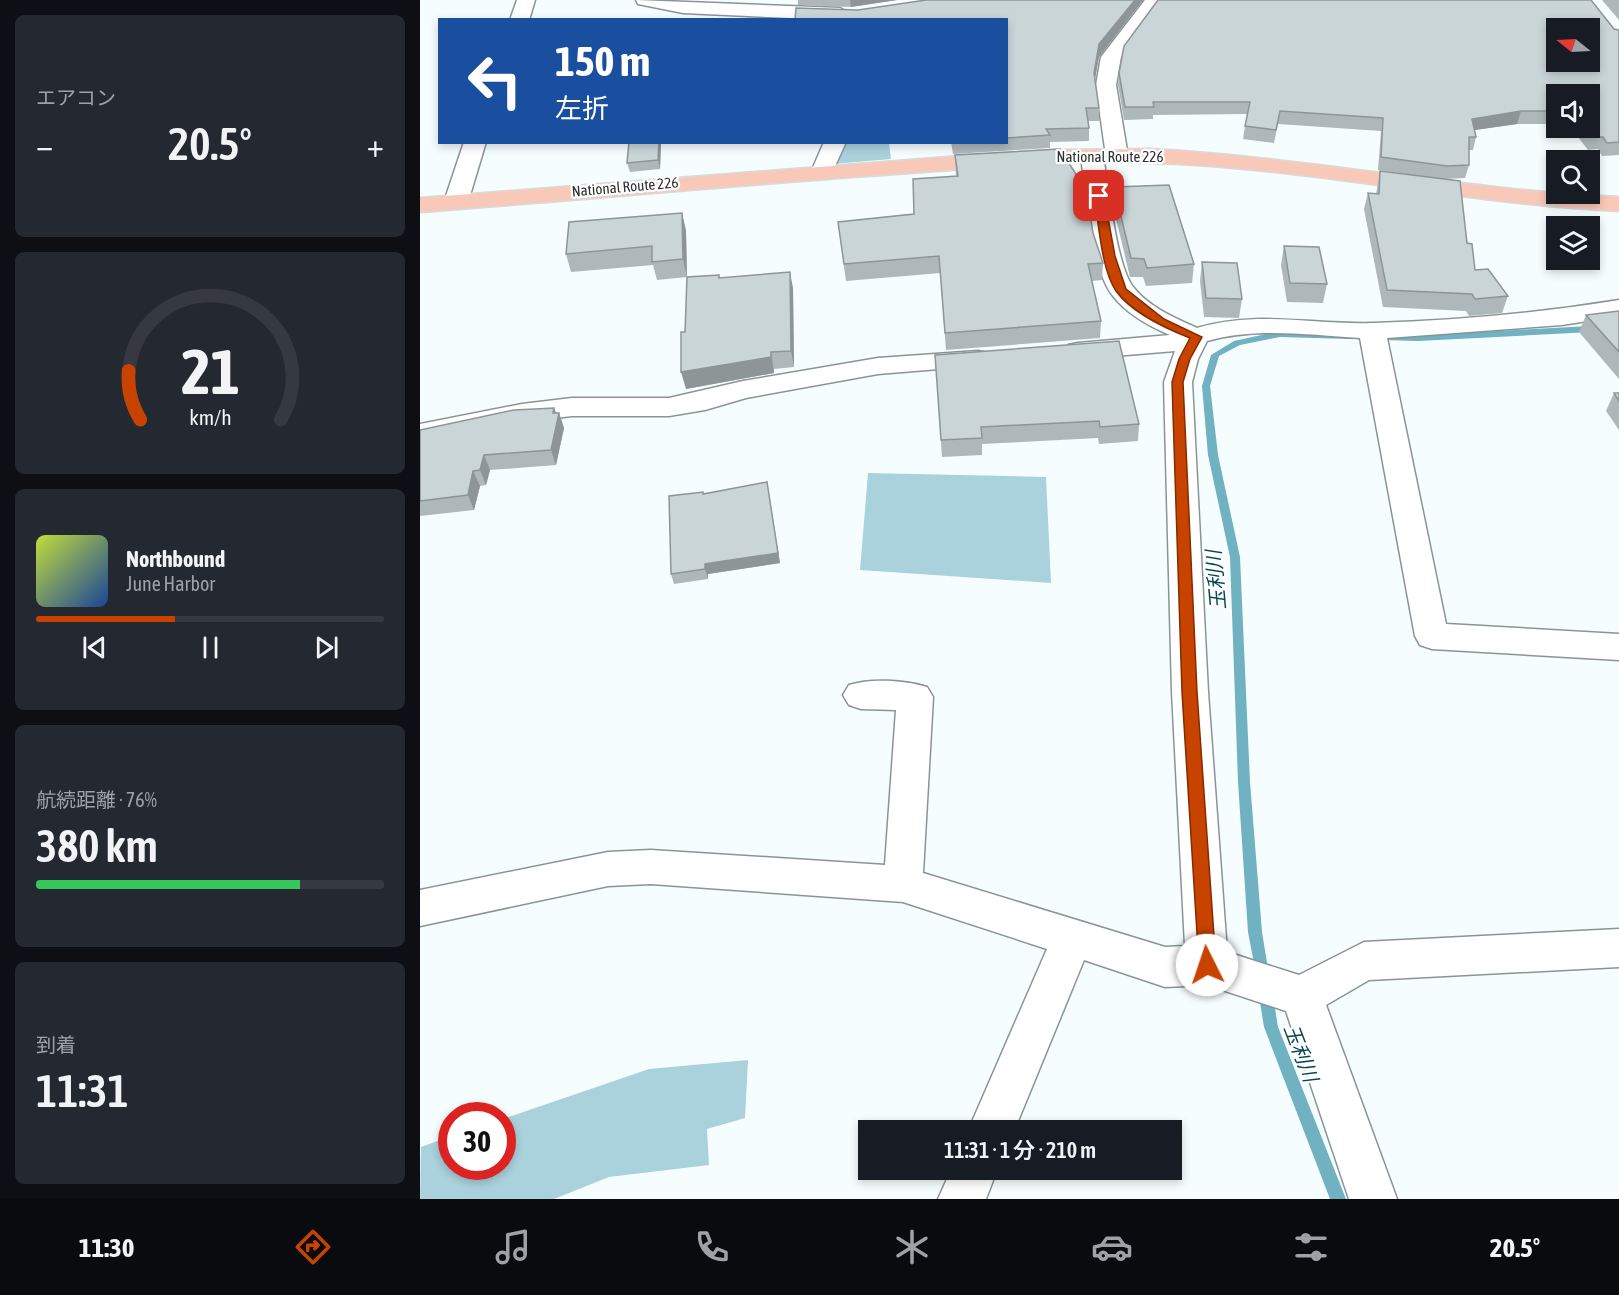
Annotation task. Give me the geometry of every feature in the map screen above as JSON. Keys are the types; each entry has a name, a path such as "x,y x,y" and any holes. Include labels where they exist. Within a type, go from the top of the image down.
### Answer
{"highway":[{"name":"National Route 226","path":"420,205 822,172 1118,156 1230,159 1465,191 1584,203 1619,204"}],"street":[{"path":"520,18 526,0"},
{"path":"645,0 684,8 854,16"},
{"path":"1118,156 1106,85 1111,57 1155,0"},
{"path":"456,202 475,144"},
{"path":"822,172 834,144"},
{"path":"1092,157 1109,256 1121,290 1160,322 1196,337"},
{"path":"1050,353 1165,345 1224,328 1278,325 1372,335 1562,317 1619,308"},
{"path":"1372,335 1432,636 1619,647"},
{"path":"1196,337 1184,359 1178,382 1190,692 1207,965"},
{"path":"420,434 522,413 572,407 669,407 705,401 743,390 878,366 1004,357"},
{"path":"861,695 915,697 903,884"},
{"path":"420,908 608,869 651,867 903,884 1165,967 1207,965 1302,996 1364,961 1619,948"},
{"path":"996,1120 1073,937"},
{"path":"1302,996 1373,1199"},
{"path":"962,1199 970,1180"}],"shaded area":[{"path":"843,144 889,144 891,159 834,164"},
{"path":"868,473 1046,477 1051,583 860,570"},
{"path":"748,1060 745,1118 707,1129 709,1165 609,1177 554,1199 420,1199 421,1147 438,1141 438,1180 516,1180 516,1115 649,1069"}],"building":[{"path":"926,0 1135,0 1099,44 1094,73 1099,108 1086,108 1089,128 1046,129 1050,135 1008,138 1008,18 795,18 796,8 858,10"},
{"path":"1158,0 1591,0 1614,29 1619,30 1619,142 1607,143 1603,137 1600,137 1600,84 1546,84 1546,111 1521,111 1472,119 1476,137 1469,137 1469,165 1447,166 1381,157 1383,118 1280,111 1276,130 1245,126 1250,102 1153,102 1154,107 1125,107 1119,73 1124,46"},
{"path":"629,144 659,144 658,160 627,163"},
{"path":"1060,149 1086,190 1093,233 1103,263 1088,264 1101,321 945,333 939,256 844,264 838,222 914,214 913,179 958,176 955,155"},
{"path":"1380,171 1460,181 1467,243 1472,244 1475,270 1488,269 1508,296 1475,299 1472,294 1387,290 1368,193 1379,194"},
{"path":"1169,185 1194,264 1147,268 1144,259 1131,258 1114,187"},
{"path":"682,213 683,259 652,262 652,246 566,254 569,222"},
{"path":"1284,246 1319,247 1327,284 1290,283"},
{"path":"1202,262 1237,263 1242,299 1206,298"},
{"path":"790,272 791,351 771,352 771,357 681,372 681,332 685,332 687,277 719,275 719,278"},
{"path":"1619,311 1619,352 1586,315"},
{"path":"1119,341 1139,424 1100,427 1099,421 981,427 982,438 941,440 935,355"},
{"path":"554,408 553,413 559,413 551,450 484,455 480,470 473,471 468,495 420,501 420,430 514,410"},
{"path":"767,482 778,553 705,564 705,569 671,574 669,496 703,492 703,494"}],"waterway":[{"name":"玉利川","path":"1262,975 1255,932 1244,782 1235,557 1213,455 1206,386 1215,355 1237,343 1280,334 1418,338 1591,329 1619,324"},
{"name":"玉利川","path":"1265,990 1271,1027 1338,1199"}],"route":[{"path":"1099,196 1109,256 1121,290 1160,322 1196,337 1184,359 1178,382 1190,692 1207,965"}]}
